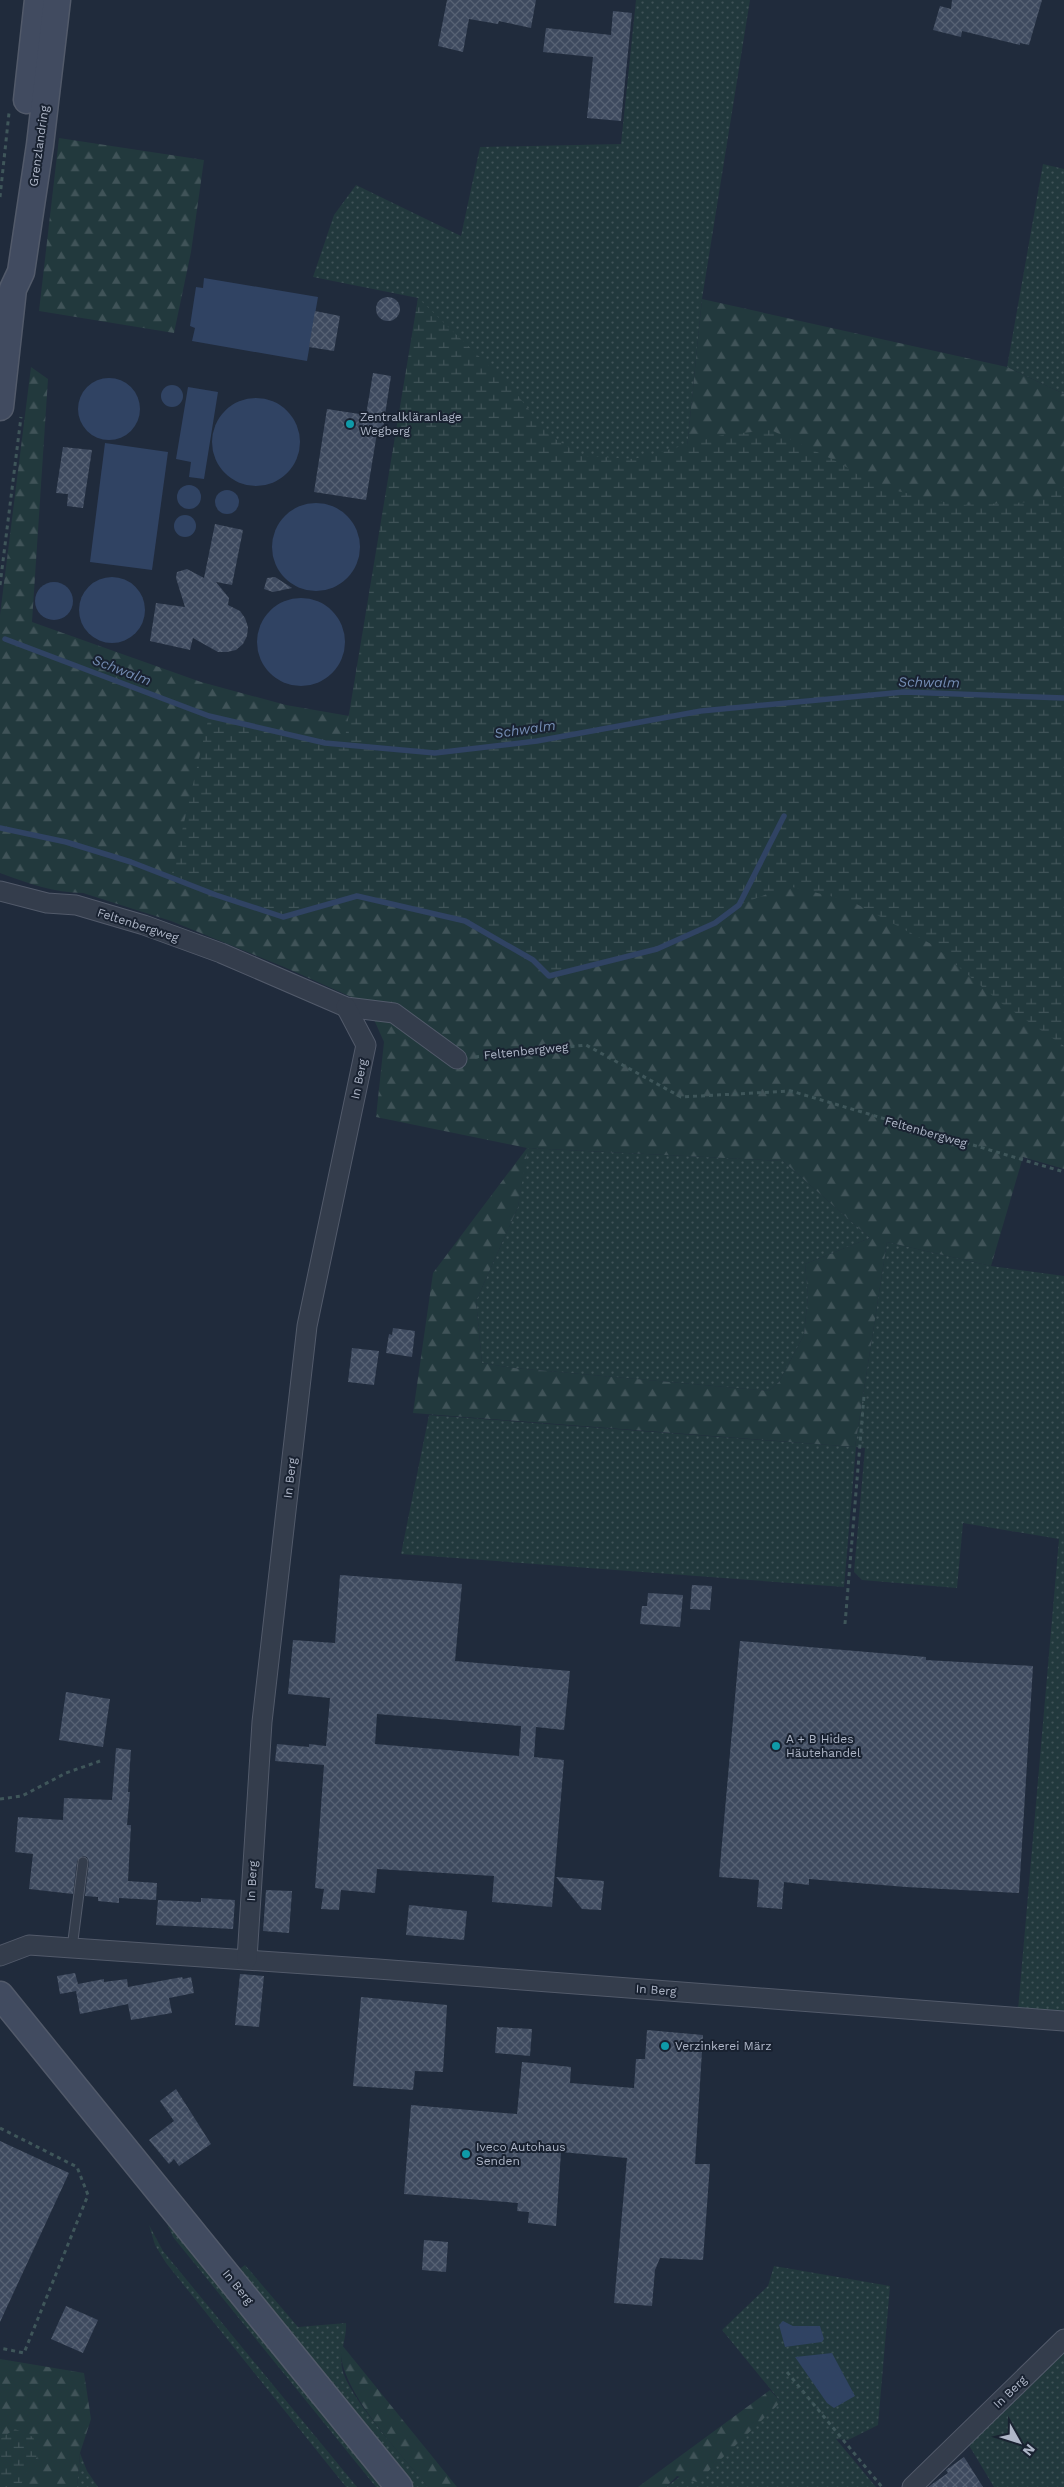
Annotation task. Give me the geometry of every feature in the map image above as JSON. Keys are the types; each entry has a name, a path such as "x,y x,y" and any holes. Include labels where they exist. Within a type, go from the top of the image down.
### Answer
{"main road":[{"name":"Grenzlandring","path":"13,289 9,276 38,0"},
{"name":"Grenzlandring","path":"0,408 13,289 21,272 57,0"},
{"name":"In Berg","path":"0,1995 399,2487"}],"street":[{"name":"Feltenbergweg","path":"0,891 48,902 76,904 144,925 221,953 346,1007 394,1013 457,1060"},
{"name":"In Berg","path":"247,1959 262,1722 308,1326 366,1045 346,1007"},
{"name":"In Berg","path":"0,1956 29,1946 72,1948 247,1959 1064,2021"},
{"name":"In Berg","path":"912,2487 1064,2339"}],"lane":[{"path":"72,1948 83,1862"}],"path":[{"name":"Feltenbergweg","path":"457,1060 586,1045 681,1097 791,1091 1064,1172"},
{"path":"845,1624 864,1396"},
{"path":"0,1799 22,1796 66,1773 100,1761"},
{"path":"0,2128 77,2167 88,2195 24,2353 0,2348"},
{"path":"787,2372 882,2487"}],"green space":[{"path":"636,0 750,0 702,299 679,528 385,565 418,298 313,277 334,215 356,185 461,236 480,147 621,144"},
{"path":"59,138 204,160 191,252 174,333 39,311"},
{"path":"1043,164 1064,169 1064,394 1007,367"},
{"path":"418,298 511,387 550,436 584,456 634,459 722,435 771,430 840,463 876,486 957,505 1035,502 1064,486 1064,1046 1001,1003 933,945 851,901 788,886 739,905 715,923 657,949 549,976 533,960 465,921 357,896 283,917 171,878 209,716 325,743 344,744"},
{"path":"702,299 1007,367 1064,394 1064,1169 1023,1157 991,1266 887,1242 855,1447 413,1413 433,1273 527,1148 376,1117 384,1042 367,1004 284,967 171,921 83,893 72,893 30,884 0,873 0,615 31,367 48,379 32,622 201,682 286,705 355,717 679,528","holes":["528,1148 783,1161 870,1238 805,1264 808,1295 804,1335 779,1382 769,1391 514,1368 482,1363 476,1301 518,1207"]},
{"path":"527,1148 783,1161 870,1238 805,1264 808,1295 804,1335 779,1382 769,1391 514,1368 482,1363 476,1301 518,1207"},
{"path":"887,1242 991,1266 1064,1276 1064,2012 1018,2010 1059,1539 963,1523 957,1588 862,1580 854,1572 865,1448 856,1447 844,1587 401,1554 429,1415 855,1447"},
{"path":"165,2219 388,2487 376,2487 173,2237"},
{"path":"149,2225 163,2251 357,2487 346,2487 166,2263 155,2245"},
{"path":"245,2265 298,2327 346,2323 341,2362 346,2380 366,2411 428,2487 411,2487 237,2271"},
{"path":"774,2266 890,2286 878,2425 848,2440 836,2439 876,2487 666,2487 781,2402 722,2330 768,2286"},
{"path":"342,2345 457,2487 428,2487 388,2439 358,2399 348,2379 342,2361"},
{"path":"1064,2347 1064,2487 994,2487 967,2442"},
{"path":"0,2359 84,2373 91,2419 80,2453 77,2487 0,2487"},
{"path":"770,2390 781,2402 697,2482 677,2476 666,2487 638,2487"},
{"path":"15,2429 33,2437 40,2453 27,2471 20,2487 0,2487 0,2439"},
{"path":"80,2453 87,2471 98,2487 77,2487"}],"water":[{"path":"204,278 318,297 307,361 192,341 195,328 190,326 196,287 203,288"},
{"path":"109,378 121,380 131,387 138,397 140,409 138,421 131,431 121,438 109,440 97,438 87,431 80,421 78,409 80,397 87,387 97,380"},
{"path":"168,385 176,385 183,392 183,400 176,407 168,407 161,400 161,392"},
{"path":"188,387 218,392 204,479 189,477 191,462 176,459"},
{"path":"256,398 273,401 287,411 297,425 300,442 297,459 287,473 273,483 256,486 239,483 225,473 215,459 212,442 215,425 225,411 239,401"},
{"path":"105,443 168,452 152,570 90,562"},
{"path":"189,485 194,486 200,492 200,502 194,508 189,509 184,508 178,502 177,497 178,492 184,486"},
{"path":"227,490 235,494 239,502 235,510 227,514 219,510 215,502 219,494"},
{"path":"316,503 333,506 347,516 357,530 360,547 357,564 347,578 333,588 316,591 299,588 285,578 275,564 272,547 275,530 285,516 299,506"},
{"path":"185,515 193,518 196,526 193,534 185,537 177,534 174,526 177,518"},
{"path":"105,577 119,577 131,582 140,591 145,603 143,623 136,634 119,643 105,643 93,638 84,629 79,617 79,603 84,591 93,582"},
{"path":"54,582 67,588 73,601 67,614 54,620 41,614 35,601 41,588"},
{"path":"301,598 318,601 332,611 342,625 345,642 342,659 332,673 318,683 301,686 284,683 270,673 260,659 257,642 260,625 270,611 284,601"},
{"path":"783,2321 793,2326 820,2326 824,2339 822,2342 785,2347 779,2325"},
{"path":"832,2353 855,2396 834,2408 827,2403 795,2357"}],"building":[{"path":"447,0 536,0 531,28 499,21 498,24 469,19 463,52 438,46"},
{"path":"952,0 1042,0 1029,45 1020,43 1020,45 962,31 961,37 933,30 940,6 951,9"},
{"path":"613,11 632,13 621,121 587,118 593,57 543,52 546,28 611,35"},
{"path":"388,297 397,300 400,309 397,318 388,321 379,318 376,309 379,300"},
{"path":"315,311 340,316 334,351 309,347"},
{"path":"373,373 391,376 382,434 377,433 366,500 314,492 327,409 366,415"},
{"path":"63,447 92,450 83,508 67,506 68,494 56,493"},
{"path":"215,524 243,530 232,585 216,582 229,598 228,605 240,611 245,618 248,627 247,636 243,644 236,650 218,652 193,638 190,650 150,641 156,603 185,607 176,578 177,572 187,569 204,578"},
{"path":"275,577 292,588 273,592 264,589 267,578"},
{"path":"393,1328 415,1331 412,1357 386,1353 389,1334 392,1335"},
{"path":"352,1348 379,1351 374,1385 348,1382"},
{"path":"340,1575 462,1584 455,1661 570,1671 564,1730 536,1727 534,1757 564,1760 552,1907 492,1902 494,1876 377,1869 375,1893 341,1890 339,1910 321,1909 324,1889 315,1888 324,1765 275,1761 277,1744 309,1747 309,1744 326,1746 330,1698 288,1694 293,1640 335,1643","holes":["377,1714 521,1726 519,1756 375,1744"]},
{"path":"692,1585 712,1586 710,1610 690,1609"},
{"path":"648,1593 683,1595 680,1627 640,1624 642,1606 647,1606"},
{"path":"740,1641 926,1657 926,1660 1033,1666 1019,1893 906,1887 809,1879 809,1885 784,1882 782,1909 757,1907 759,1880 719,1877"},
{"path":"66,1692 110,1699 103,1747 59,1740"},
{"path":"116,1748 131,1750 127,1825 131,1825 128,1881 157,1883 156,1900 119,1898 119,1903 98,1901 98,1897 85,1896 89,1862 87,1857 83,1856 77,1861 73,1894 29,1889 33,1854 15,1852 18,1817 63,1820 64,1798 112,1800"},
{"path":"556,1877 604,1881 601,1910 582,1909"},
{"path":"266,1890 292,1891 289,1933 263,1931"},
{"path":"201,1898 235,1900 233,1929 156,1925 158,1900 201,1902"},
{"path":"409,1905 467,1911 464,1940 406,1935"},
{"path":"75,1973 78,1984 104,1979 104,1982 127,1979 128,1987 191,1977 194,1993 169,1998 172,2013 131,2020 128,2004 80,2014 76,1991 60,1994 57,1976"},
{"path":"240,1974 264,1976 259,2027 235,2025"},
{"path":"361,1997 447,2005 443,2072 415,2071 413,2090 353,2086"},
{"path":"497,2027 532,2029 530,2056 495,2053"},
{"path":"647,2030 703,2035 695,2164 710,2164 703,2260 660,2258 655,2270 652,2306 614,2303 627,2158 561,2152 556,2226 528,2223 529,2212 517,2211 518,2203 404,2194 411,2105 517,2114 522,2062 571,2067 570,2083 634,2088 636,2059 645,2059"},
{"path":"176,2089 211,2144 179,2166 174,2159 169,2164 149,2140 174,2121 160,2101"},
{"path":"0,2141 69,2173 0,2322"},
{"path":"424,2240 448,2242 446,2272 422,2270"},
{"path":"66,2306 98,2320 83,2353 51,2339"},
{"path":"964,2457 983,2487 928,2487 948,2473 946,2470"}],"waterway":[{"name":"Schwalm","path":"5,639 209,716 325,743 435,753 537,741 701,711 904,692 1064,698"},
{"path":"0,828 66,842 131,862 216,895 283,917 357,896 465,921 533,960 549,976 657,949 715,923 739,905 784,816"}],"place":[{"name":"Zentralkläranlage Wegberg","path":"350,424"},
{"name":"A + B Hides Häutehandel","path":"776,1746"},
{"name":"Verzinkerei März","path":"665,2046"},
{"name":"Iveco Autohaus Senden","path":"466,2154"}]}
